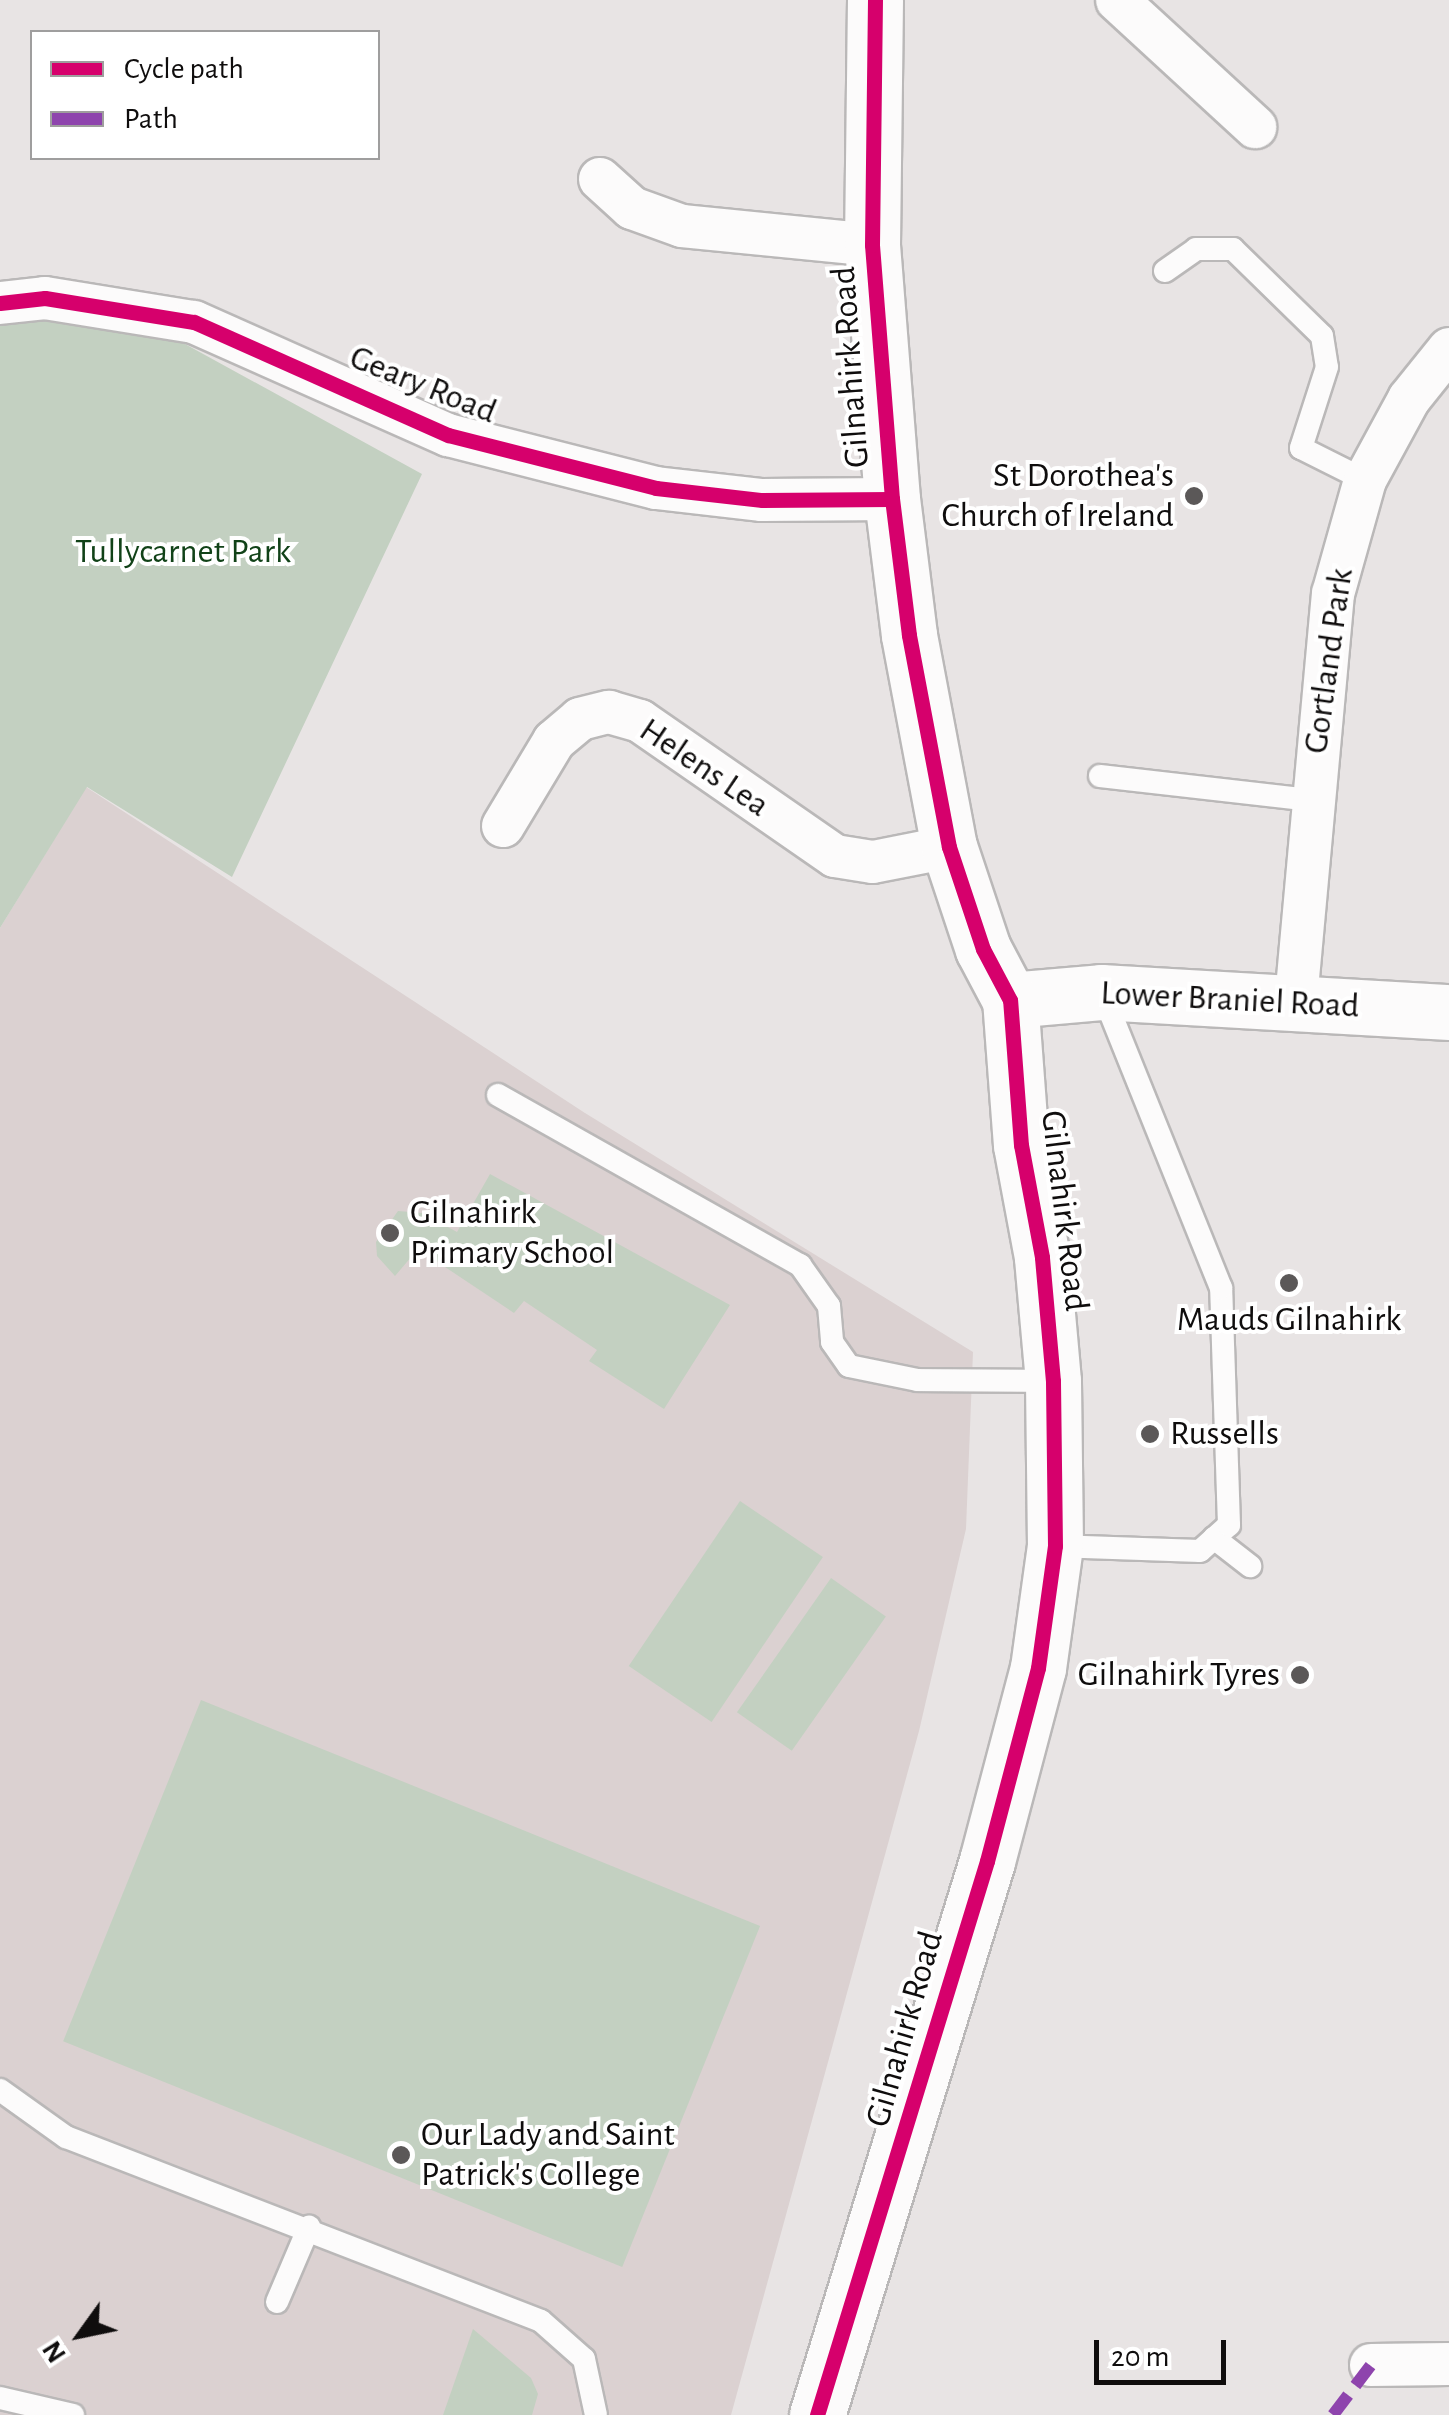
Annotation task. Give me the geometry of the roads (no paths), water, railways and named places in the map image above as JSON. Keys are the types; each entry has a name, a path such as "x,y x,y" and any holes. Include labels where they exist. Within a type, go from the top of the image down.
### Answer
{"street":[{"name":"Gilnahirk Road","path":"817,2415 987,1861 1038,1668 1055,1546 1053,1381 1042,1257 1021,1145 1010,1000 983,949 949,847 908,635 892,499 872,244 876,0"},
{"path":"1117,0 1254,127"},
{"path":"600,179 632,208 682,226 872,244"},
{"name":"Geary Road","path":"0,302 63,300 194,322 448,435 656,488 762,500 892,499"},
{"name":"Gortland Park","path":"1296,1000 1333,594 1364,480 1409,399 1449,348"},
{"name":"Helens Lea","path":"503,826 554,741 580,719 609,712 640,720 835,856 873,862 949,847"},
{"name":"Lower Braniel Road","path":"1010,1000 1101,992 1296,1000 1449,1012"},
{"path":"1371,2365 1449,2364"}],"lane":[{"path":"1164,271 1196,249 1232,249 1322,336 1327,368 1301,448 1364,480"},
{"path":"1100,776 1312,800"},
{"path":"1055,1546 1200,1551 1230,1524 1221,1288 1101,992"},
{"path":"498,1096 800,1265 830,1306 832,1342 849,1366 918,1380 1053,1381"},
{"path":"1214,1538 1250,1566"},
{"path":"0,2090 66,2137 309,2227 541,2321 584,2359 596,2415"},
{"path":"277,2302 309,2227"},
{"path":"0,2398 73,2415"}],"place":[{"name":"St Dorothea's Church of Ireland","path":"1194,496"},
{"name":"Gilnahirk Primary School","path":"390,1233"},
{"name":"Mauds Gilnahirk","path":"1289,1283"},
{"name":"Russells","path":"1150,1434"},
{"name":"Gilnahirk Tyres","path":"1300,1675"},
{"name":"Our Lady and Saint Patrick's College","path":"401,2155"}],"park label":[{"name":"Tullycarnet Park","path":"183,552"}]}
